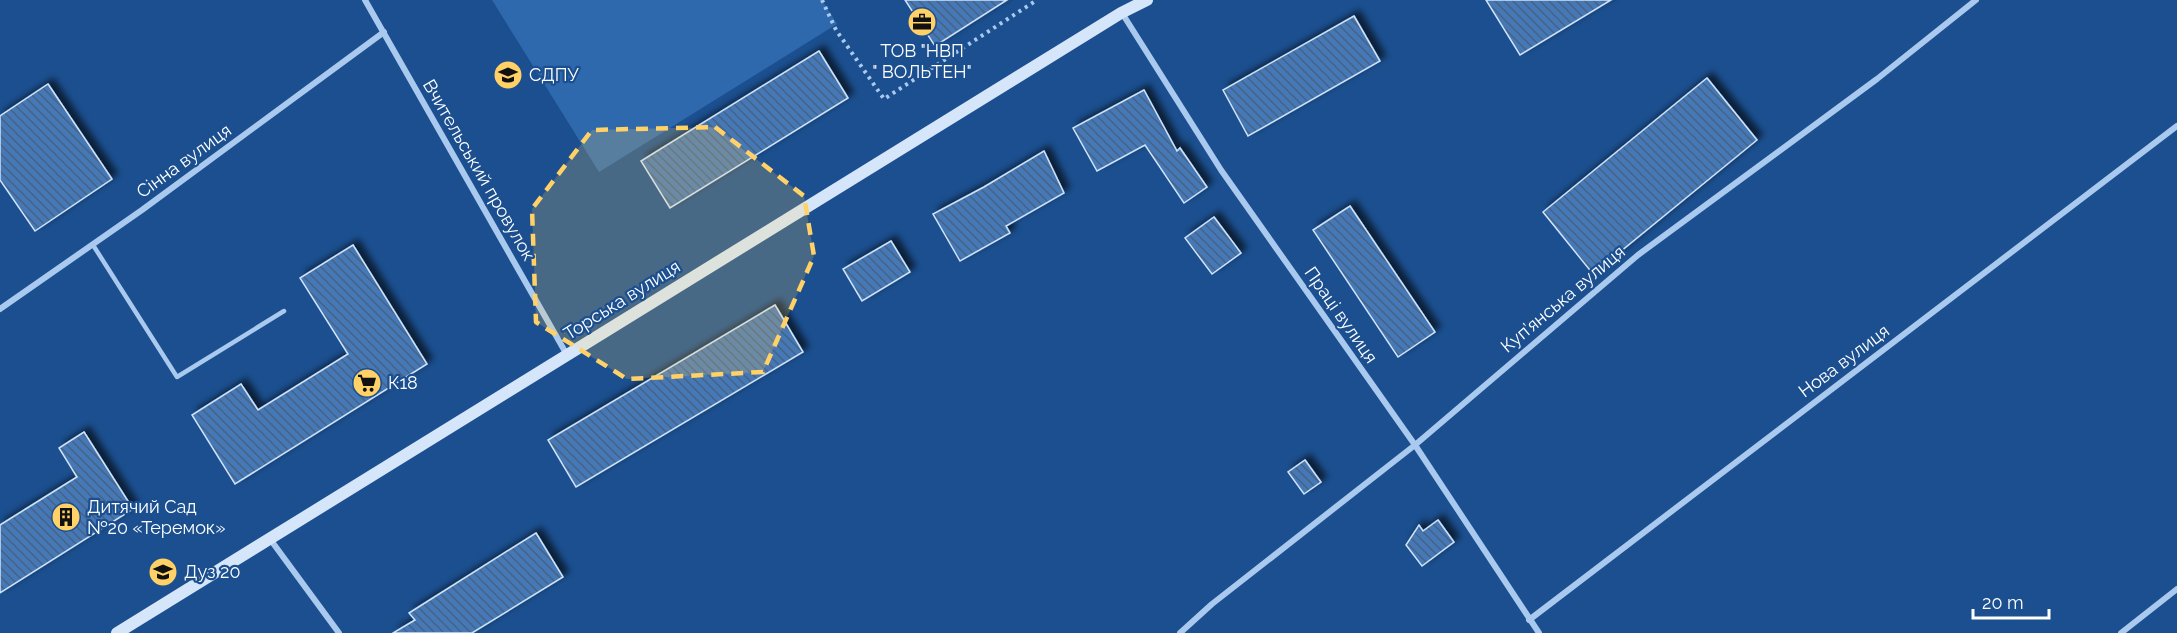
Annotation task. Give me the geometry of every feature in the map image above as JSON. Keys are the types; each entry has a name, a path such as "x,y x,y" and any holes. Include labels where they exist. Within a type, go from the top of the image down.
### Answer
{"main road":[{"name":"Торська вулиця","path":"117,633 1121,13 1147,0"}],"street":[{"name":"Вчительський провулок","path":"365,0 567,355"},
{"name":"Куп’янська вулиця","path":"1180,633 1212,604 1415,445 1638,255 1877,79 1976,0"},
{"name":"Праці вулиця","path":"1121,13 1221,170 1415,445 1539,633"},
{"name":"Сінна вулиця","path":"0,309 384,32"},
{"name":"Нова вулиця","path":"1529,620 2177,126"},
{"path":"270,539 339,633"},
{"path":"2121,633 2177,589"}],"lane":[{"path":"93,244 177,378 284,311"}],"path":[{"path":"822,0 836,30 884,99 1037,0"}],"highlighted area":[{"path":"715,127 804,196 814,256 763,372 627,379 536,322 532,209 592,130"}],"shaded area":[{"path":"492,0 822,0 837,24 599,172"}],"building":[{"path":"905,0 1007,0 935,46"},
{"path":"1486,0 1611,0 1520,55"},
{"path":"1354,16 1380,61 1248,136 1223,90"},
{"path":"819,51 848,98 670,208 641,161"},
{"path":"1707,78 1757,140 1593,274 1543,212"},
{"path":"48,84 112,179 35,231 0,180 0,116"},
{"path":"1144,90 1177,151 1180,148 1207,187 1184,203 1145,145 1097,171 1073,128"},
{"path":"1044,151 1064,193 1006,226 1010,233 960,261 933,214"},
{"path":"1350,206 1435,332 1398,357 1313,230"},
{"path":"1214,217 1241,253 1212,274 1185,238"},
{"path":"891,241 910,272 862,301 843,269"},
{"path":"353,245 427,364 235,484 192,415 241,384 258,410 348,354 300,278"},
{"path":"775,305 803,352 576,487 548,440"},
{"name":"Дитячий Сад №20 «Теремок»","path":"84,432 133,509 0,593 0,525 77,477 59,448"},
{"path":"1305,460 1321,482 1304,494 1288,472"},
{"path":"1438,520 1454,542 1422,566 1406,545 1419,525 1423,531"},
{"path":"536,533 563,577 472,633 393,633 415,620 409,613"}],"place":[{"name":"ТОВ \"НВП \" ВОЛЬТЕН\"","path":"922,22"},
{"name":"СДПУ","path":"508,75"},
{"name":"К18","path":"367,383"},
{"name":"Дитячий Сад №20 «Теремок»","path":"66,517"},
{"name":"Дуз 20","path":"163,572"}]}
